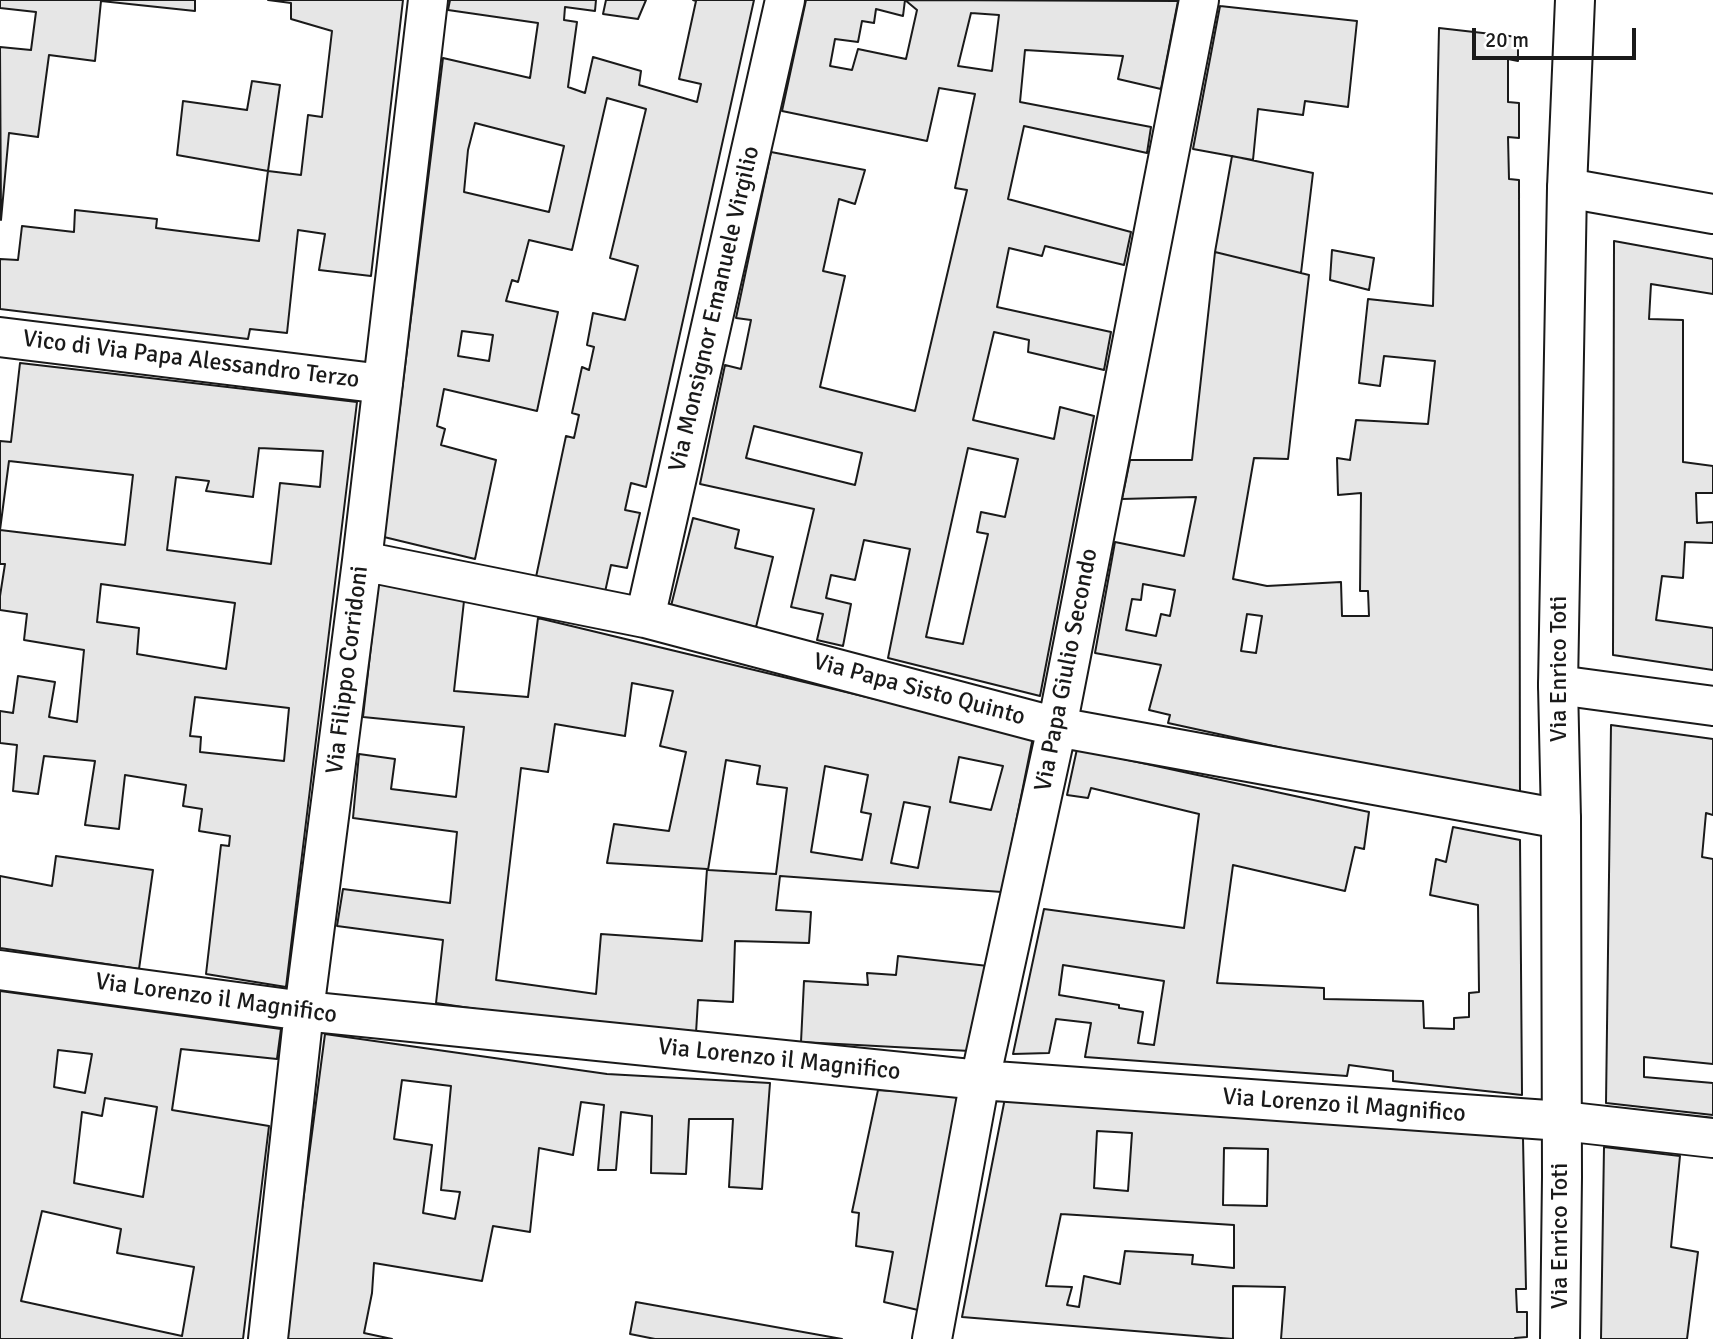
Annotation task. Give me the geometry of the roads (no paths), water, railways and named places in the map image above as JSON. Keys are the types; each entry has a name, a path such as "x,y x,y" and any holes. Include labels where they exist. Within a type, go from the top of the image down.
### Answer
{"street":[{"name":"Via Filippo Corridoni","path":"268,1339 304,1012 362,561 428,0"},
{"name":"Via Monsignor Emanuele Virgilio","path":"645,618 785,0"},
{"name":"Via Papa Giulio Secondo","path":"932,1339 980,1080 1057,727 1199,0"},
{"path":"1565,0 1575,0"},
{"name":"Via Enrico Toti","path":"1560,1339 1562,1121 1558,685 1567,188 1575,0"},
{"path":"1567,188 1713,214"},
{"name":"Vico di Via Papa Alessandro Terzo","path":"0,337 383,384"},
{"name":"Via Papa Sisto Quinto","path":"362,561 645,618 1057,727 1561,819"},
{"path":"1558,685 1713,706"},
{"name":"Via Lorenzo il Magnifico","path":"0,970 304,1012 980,1080 1562,1121 1713,1138"}]}
